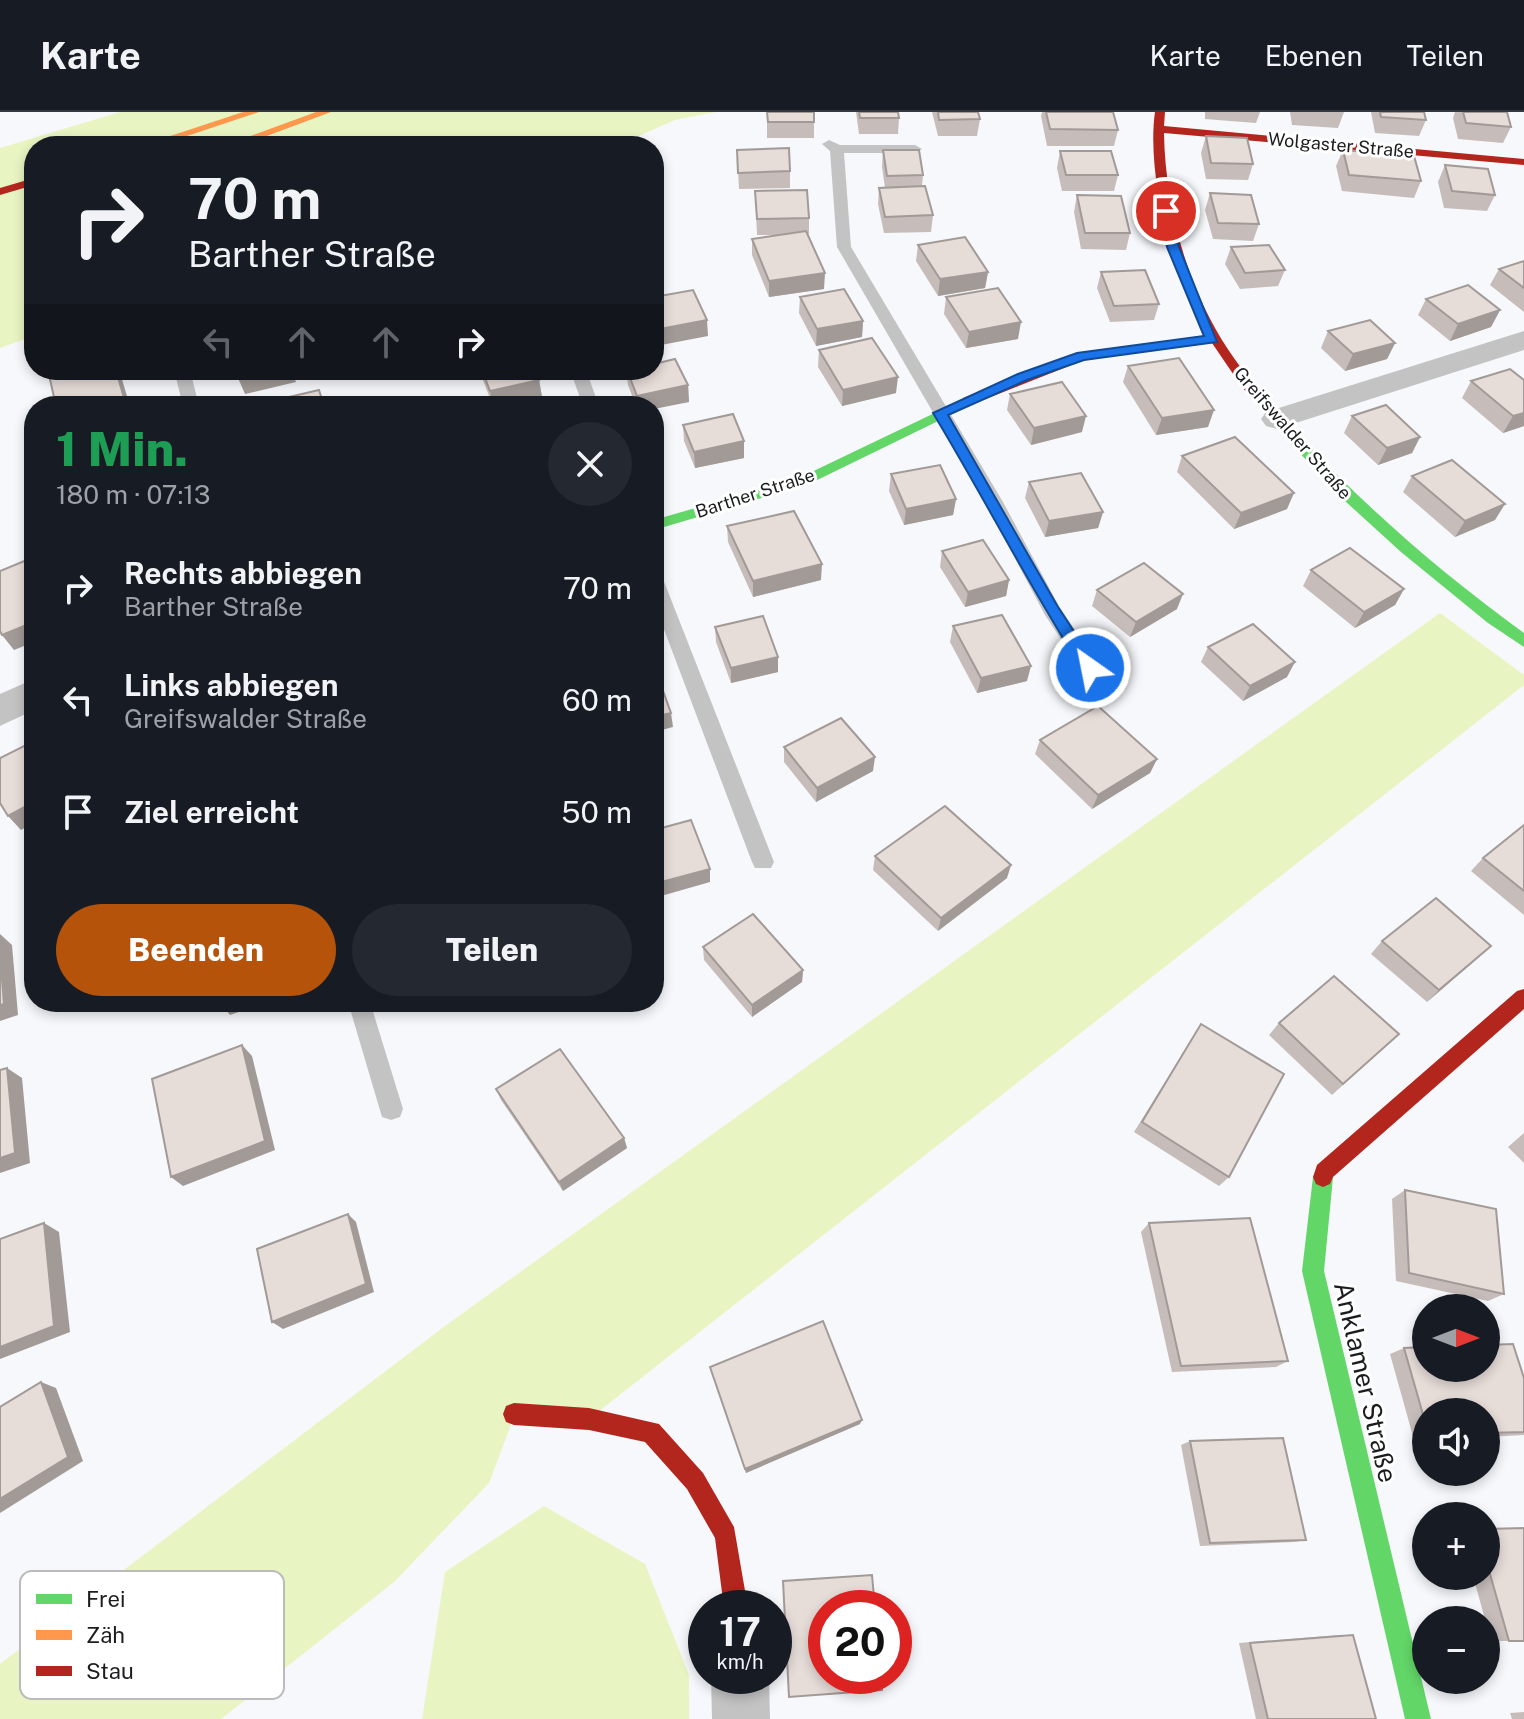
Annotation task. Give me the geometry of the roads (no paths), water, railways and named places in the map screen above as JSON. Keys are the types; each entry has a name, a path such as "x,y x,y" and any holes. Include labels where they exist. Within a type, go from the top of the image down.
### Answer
{"main road":[{"path":"178,136 254,112"},
{"path":"258,136 326,112"},
{"name":"Wolgaster Straße","path":"1159,121 1524,162"},
{"name":"Greifswalder Straße","path":"1159,121 1173,247 1212,339 1277,419 1368,519 1465,600 1524,641"},
{"path":"0,192 24,184"},
{"name":"Barther Straße","path":"664,522 804,481 940,413 1023,377 1082,356 1212,339"},
{"name":"Anklamer Straße","path":"1418,1719 1313,1271 1324,1172 1524,997"},
{"path":"514,1414 589,1419 651,1432 695,1481 726,1535 734,1590"}],"street":[{"path":"1277,419 1524,340"},
{"path":"0,711 24,698"},
{"path":"740,1694 741,1719"}],"lane":[{"path":"915,149 833,146 844,247 994,502 1052,610 1090,668"},
{"path":"664,605 763,862"},
{"path":"362,1012 391,1109"}]}
